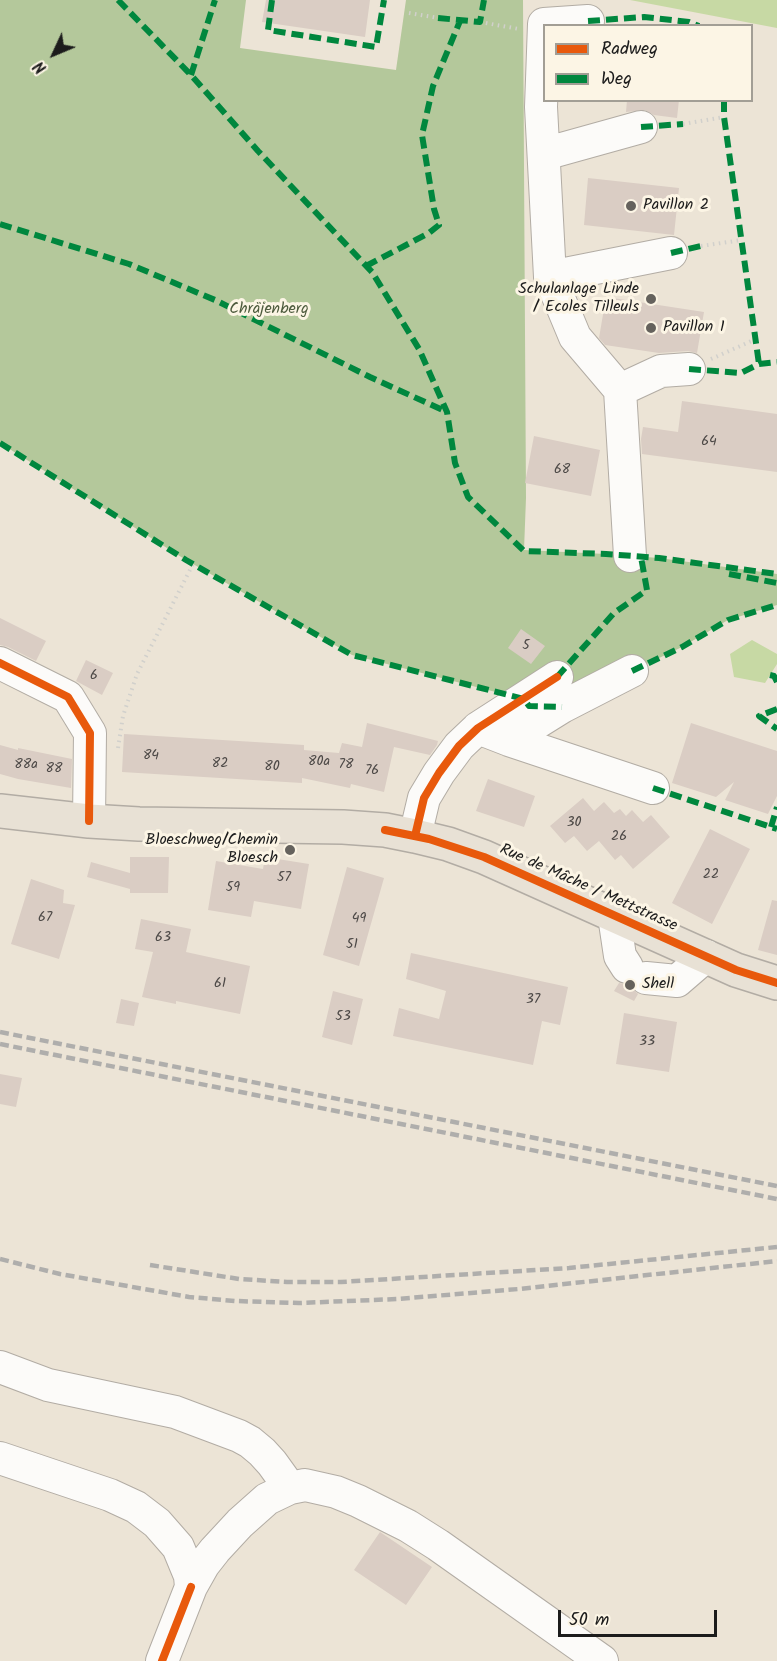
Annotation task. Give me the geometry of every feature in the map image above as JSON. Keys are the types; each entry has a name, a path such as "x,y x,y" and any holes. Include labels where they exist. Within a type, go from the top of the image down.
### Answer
{"main road":[{"name":"Rue de Mâche / Mettstrasse","path":"0,811 139,824 346,827 385,830 415,836 448,844 484,857 736,970 777,983"}],"street":[{"path":"544,24 588,21"},
{"path":"543,34 541,107 550,277 575,337 620,390 630,556"},
{"path":"544,154 641,127"},
{"path":"550,277 671,253"},
{"path":"620,390 661,371 689,369"},
{"path":"0,663 68,697 90,733 89,821"},
{"path":"415,836 424,798 459,746 478,728 560,692 632,671"},
{"path":"508,740 560,692"},
{"path":"478,728 597,776"},
{"path":"508,740 653,788"},
{"path":"614,916 620,956 637,972 677,981 706,956"},
{"path":"0,1367 48,1385 175,1412 239,1436 262,1452 290,1488"},
{"path":"0,1458 119,1499 146,1514 178,1547 188,1569 191,1587"},
{"path":"162,1661 191,1587 204,1564 225,1538 267,1499 290,1488 305,1485 336,1492 408,1526 602,1661"}],"path":[{"path":"409,13 438,18"},
{"path":"480,22 543,34"},
{"path":"683,124 724,117"},
{"path":"701,246 742,240"},
{"path":"689,369 756,339"},
{"path":"90,756 117,755 123,716 137,674 193,564"}],"green space":[{"name":"Chräjenberg","path":"0,0 246,0 240,48 396,70 406,0 523,0 526,498 524,550 659,558 777,574 777,605 728,620 682,647 632,671 523,699 352,655 186,560 0,443"},
{"path":"630,0 777,0 777,28"},
{"path":"752,640 777,654 777,664 765,683 734,677 730,654"}],"building":[{"path":"266,0 370,0 365,37 262,22"},
{"path":"627,102 679,102 677,118 654,115 645,110 626,112"},
{"name":"Pavillon 2","path":"588,178 679,188 674,235 584,225"},
{"name":"Pavillon 1","path":"606,297 704,312 697,353 688,351 659,353 605,345 599,338"},
{"path":"682,401 777,414 777,472 642,454 643,427 678,432"},
{"path":"534,436 600,450 591,496 525,483"},
{"path":"0,618 46,641 36,661 0,645"},
{"path":"521,629 545,646 531,664 508,648"},
{"path":"86,660 113,673 102,695 76,681"},
{"path":"367,723 438,741 437,745 430,755 394,747 384,792 351,784 350,788 302,778 302,783 122,772 124,734 304,745 304,750 339,753 342,743 362,747"},
{"path":"691,723 777,751 777,796 768,814 725,800 734,782 716,797 672,783"},
{"path":"0,745 72,759 71,788 0,774"},
{"path":"488,779 535,796 524,827 476,811"},
{"path":"583,798 594,811 604,802 614,813 620,809 626,816 632,810 643,822 651,815 670,837 633,869 621,855 615,860 599,841 587,851 574,836 565,843 550,826"},
{"path":"710,829 750,849 712,924 672,903"},
{"path":"130,857 169,857 168,893 130,893 130,889 87,877 91,862 130,873"},
{"path":"265,857 309,864 301,909 254,901 251,917 208,910 216,861 263,869"},
{"path":"347,867 384,878 359,966 323,955"},
{"path":"31,879 64,890 63,903 75,905 59,959 11,944"},
{"path":"772,900 777,901 777,955 758,950"},
{"path":"141,919 191,929 186,952 250,966 240,1014 176,1001 176,1004 142,997 153,952 135,949"},
{"path":"411,953 568,987 560,1025 542,1021 533,1065 393,1036 399,1008 439,1019 446,991 406,979"},
{"path":"619,983 629,985 638,994 634,1001 614,991"},
{"path":"333,991 363,999 352,1045 322,1037"},
{"path":"121,999 139,1003 134,1026 116,1023"},
{"path":"624,1013 677,1022 669,1072 616,1064"},
{"path":"0,1074 22,1078 16,1107 0,1104"},
{"path":"380,1532 432,1567 406,1605 354,1570"}],"railway":[{"path":"0,1032 777,1186"},
{"path":"0,1044 777,1199"},
{"path":"150,1265 239,1279 341,1282 569,1268 777,1247"},
{"path":"0,1259 60,1274 189,1297 299,1303 397,1299 519,1289 777,1261"}],"marked path":[{"path":"118,0 191,75 258,151 372,272 419,349 447,412 455,463 468,497 524,551 659,558 777,574"},
{"path":"191,75 215,0"},
{"path":"272,0 268,30 376,47 384,0"},
{"path":"438,18 480,22 484,0"},
{"path":"588,21 644,17 694,24"},
{"path":"366,266 429,233 439,225 434,209 422,135 433,86 460,21"},
{"path":"724,102 724,117 759,364"},
{"path":"641,127 683,124"},
{"path":"0,224 129,264 215,300 370,377 447,412"},
{"path":"671,253 701,246"},
{"path":"689,369 741,373 759,364 777,362"},
{"path":"0,443 186,560 352,655 524,699 529,706 562,707"},
{"path":"557,677 614,613 647,590 641,557"},
{"path":"729,574 777,583"},
{"path":"632,671 682,647 728,620 777,605"},
{"path":"770,675 774,676 777,682"},
{"path":"777,709 759,716 777,729"},
{"path":"653,788 777,829"},
{"path":"771,827 777,807"}],"cycle path":[{"path":"0,663 68,697 90,733 89,821"},
{"path":"415,836 424,798 459,746 478,728 557,677"},
{"path":"385,830 429,839 484,857 736,970 777,983"},
{"path":"162,1661 191,1587"}],"place":[{"name":"Pavillon 2","path":"631,206"},
{"name":"Schulanlage Linde / Ecoles Tilleuls","path":"651,299"},
{"name":"Pavillon 1","path":"651,328"},
{"name":"Bloeschweg/Chemin Bloesch","path":"290,850"},
{"name":"Shell","path":"630,985"}]}
